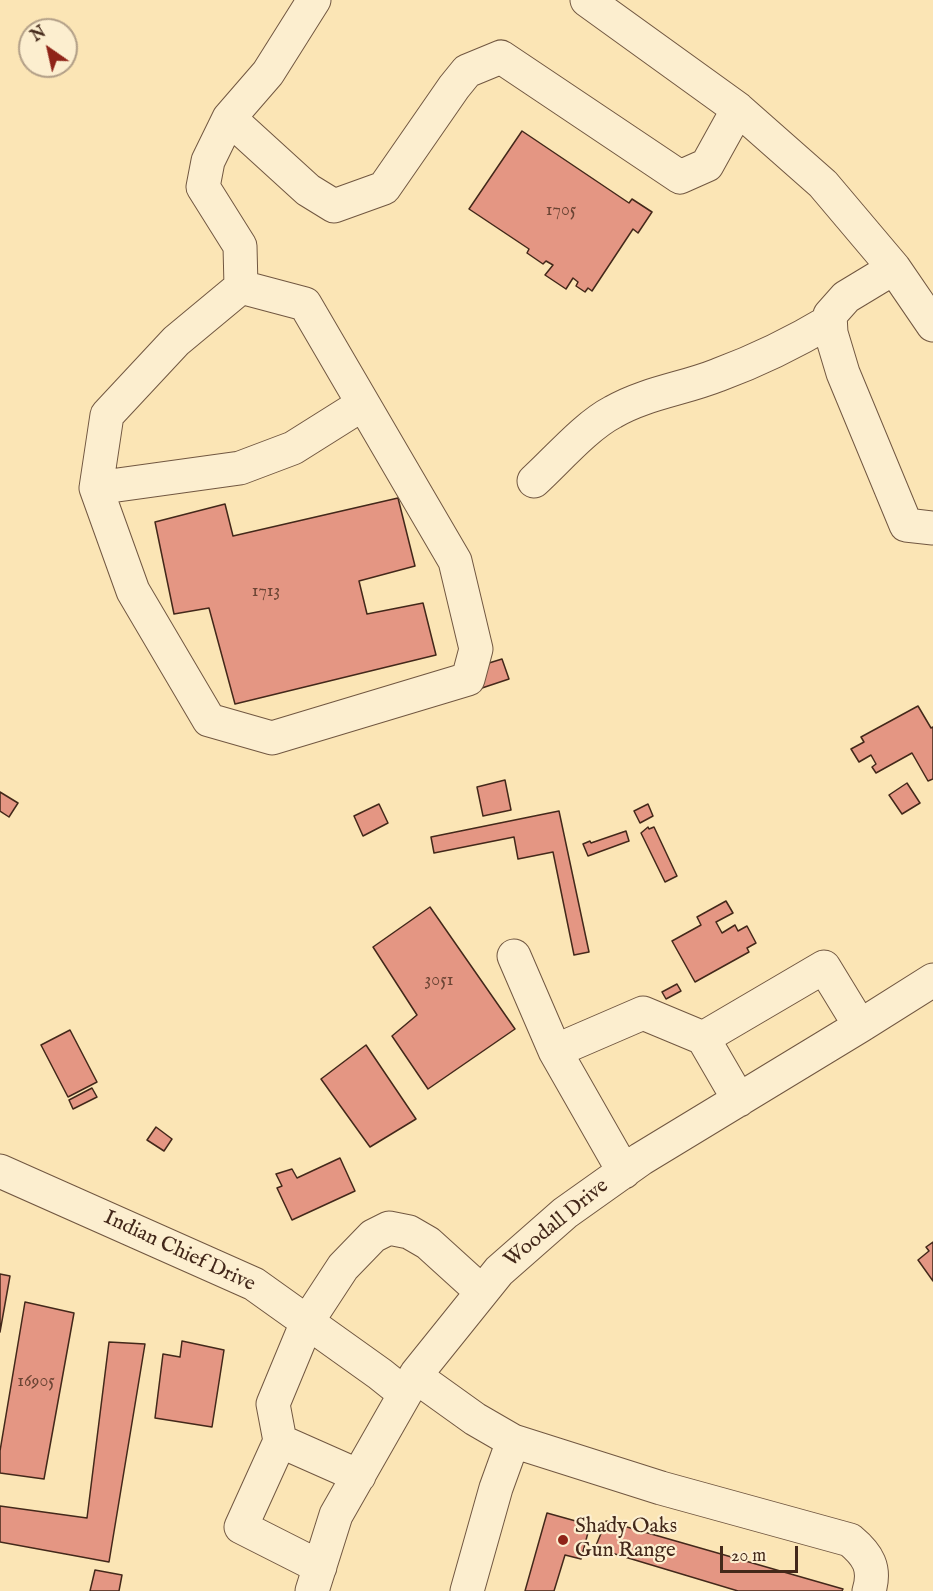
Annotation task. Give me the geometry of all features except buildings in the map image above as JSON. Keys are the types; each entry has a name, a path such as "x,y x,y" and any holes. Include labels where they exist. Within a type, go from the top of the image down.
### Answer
{"street":[{"path":"241,287 240,246 203,187 208,161 229,118 268,73 314,0"},
{"path":"587,0 738,109 823,184 894,268 933,325"},
{"path":"229,118 308,190 334,206 384,188 467,71 501,57 680,177 707,165 738,109"},
{"path":"894,268 846,297 830,315 831,333 843,373 906,525 933,528"},
{"path":"241,287 305,304 455,561 476,649 468,679 272,738 209,720 133,591 96,488 107,415 176,341 241,287"},
{"path":"534,482 610,413 636,400 717,376 806,335 830,321"},
{"path":"96,488 240,468 293,448 363,404"},
{"path":"514,956 555,1051 624,1172"},
{"path":"703,1038 824,967 860,1026"},
{"name":"Woodall Drive","path":"316,1579 336,1515 410,1385 500,1271 565,1214 624,1172 933,980"},
{"path":"555,1051 643,1013 703,1038 739,1100"},
{"name":"Indian Chief Drive","path":"0,1171 254,1284 308,1322 410,1385 513,1441 661,1488 850,1540 869,1560 872,1582 869,1591"},
{"path":"316,1579 241,1527 280,1441 273,1404 308,1322 343,1267 374,1236 389,1228 409,1232 428,1243 482,1292"},
{"path":"280,1441 359,1476"},
{"path":"467,1591 496,1488 513,1441"}],"place":[{"name":"Shady Oaks Gun Range","path":"563,1540"}]}
